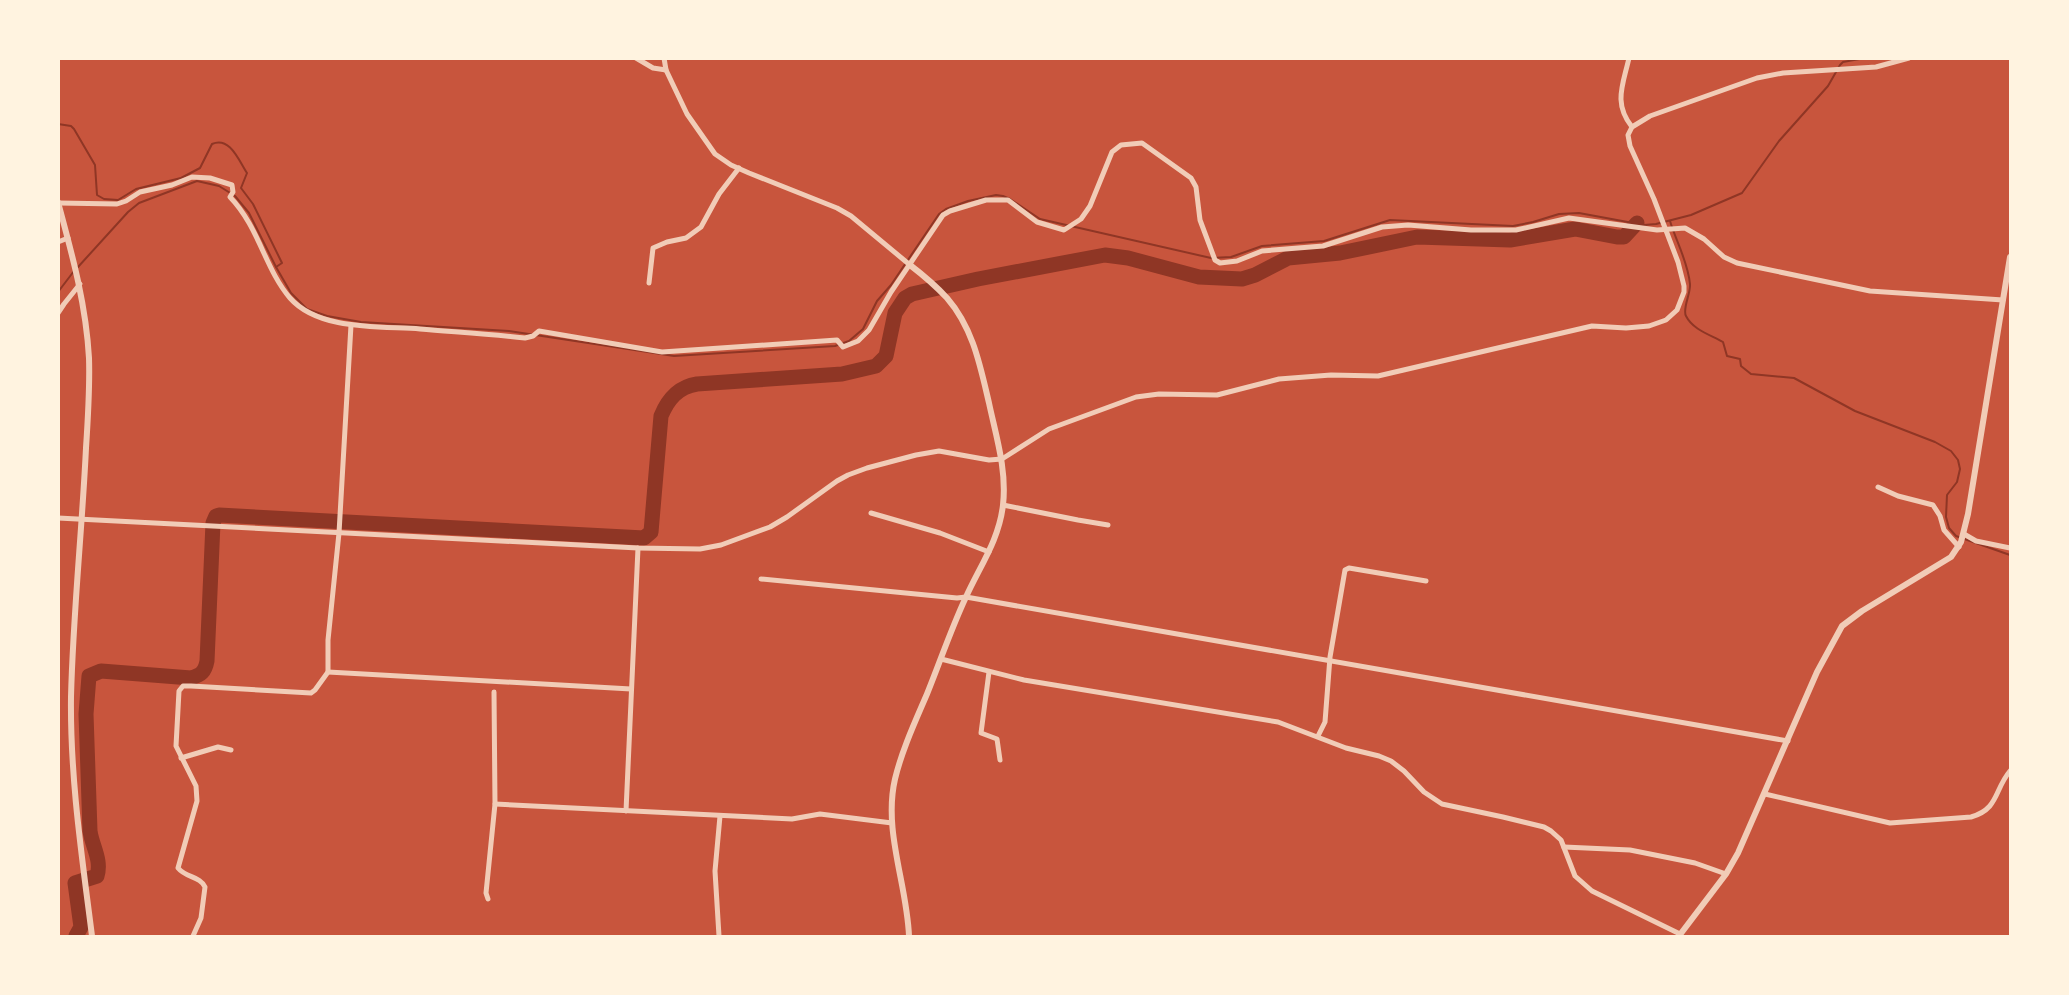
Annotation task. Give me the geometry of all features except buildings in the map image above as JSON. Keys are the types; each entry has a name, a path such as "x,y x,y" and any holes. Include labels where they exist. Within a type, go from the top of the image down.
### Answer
{"street":[{"path":"636,58 653,68 666,69"},
{"path":"664,58 666,69 687,114 708,148 721,159 739,168 837,208 851,216 948,300 968,329 976,349 1002,459 1005,480 1003,505 996,536 966,597 906,744 895,778 892,823 909,936"},
{"path":"1629,58 1621,90 1621,104 1622,113 1632,127"},
{"path":"58,518 638,548 700,549 721,545 770,527 848,475 910,456 939,451 989,460 1002,459 1049,429 1136,397 1159,394 1217,394 1279,379 1331,375 1378,376 1592,326 1626,328 1649,326 1666,320 1677,310 1682,300 1684,286 1678,262 1654,199 1630,146 1628,135 1632,127 1650,116 1758,78 1783,73 1876,67 1909,58"},
{"path":"92,936 76,818 71,699 74,610 83,519 89,376 80,284 59,203 123,203 140,192 172,185 192,177 210,178 230,184 233,189 230,198 248,219 288,295 302,310 310,314 351,325 530,338 539,331 662,352 837,340 843,347 858,341 869,330 885,300 943,215 986,200 1008,200 1037,222 1067,229 1081,219 1090,206 1112,152 1120,145 1127,143 1142,143 1191,178 1196,188 1200,220 1215,260 1220,263 1237,261 1262,251 1323,246 1375,229 1392,226 1516,230 1569,218 1647,229 1685,228 1704,239 1724,257 1744,265 1870,291 2003,300"},
{"path":"650,283 653,248 686,238 701,227 719,194 739,168"},
{"path":"58,242 68,238"},
{"path":"941,659 989,672 1062,686 1278,722 1346,748 1391,761 1424,792 1442,804 1544,827 1557,836 1564,847 1575,876 1592,891 1679,935 1726,874 1738,854 1817,672 1844,623 1951,557 1959,547 1964,534 2010,257"},
{"path":"58,314 80,284"},
{"path":"193,936 201,918 205,887 200,880 183,875 178,868 197,801 196,786 176,746 179,694 183,686 311,693 328,672 328,640 339,533 351,325"},
{"path":"1878,488 1933,506 1947,534 1959,547"},
{"path":"1003,505 1108,525"},
{"path":"871,513 940,533 989,552"},
{"path":"1964,534 1976,541 2010,548"},
{"path":"626,811 638,548"},
{"path":"1318,736 1325,722 1331,661 1345,570 1349,568 1426,581"},
{"path":"761,579 966,597 1788,741"},
{"path":"328,672 631,689"},
{"path":"989,672 981,733 997,739 1000,760"},
{"path":"488,899 486,893 495,804 494,692"},
{"path":"181,758 218,747 231,750"},
{"path":"1765,794 1890,823 1971,818 1981,814 1995,803 2004,779 2010,771"},
{"path":"495,804 792,819 820,814 892,823"},
{"path":"719,936 714,871 720,816"},
{"path":"1564,847 1630,850 1695,863 1726,874"}],"waterway":[{"path":"78,267 139,203 197,181 219,186 235,196 249,213 291,293 307,309 327,316 361,322 509,331 674,356 835,346 849,341 863,329 877,301 891,285 939,214 968,201 996,195 1010,199 1040,219 1211,258 1231,257 1262,246 1324,241 1390,220 1513,226 1559,214 1579,213 1644,225 1691,215 1742,193 1779,141 1828,86 1840,65 1843,62 1865,58"},
{"path":"58,124 71,126 74,129 95,165 97,195 104,199 118,200 136,189 181,178 200,168 212,144 218,142 229,146 247,173 241,188 253,204 282,263 276,267"},
{"path":"1670,221 1689,276 1690,288 1685,313 1693,325 1723,342 1727,356 1740,359 1741,366 1751,374 1794,378 1855,411 1935,442 1951,451 1958,460 1960,469 1957,482 1947,495 1946,517 1949,528 1956,536 2010,555"},
{"path":"76,936 81,927 75,883 97,876 98,870 98,859 90,831 86,714 89,676 101,671 191,678 204,670 207,661 213,523 216,516 644,538 651,532 661,416 674,395 684,388 697,384 842,374 876,366 886,356 895,313 905,298 912,294 1105,255 1128,258 1199,277 1242,279 1288,258 1340,253 1417,237 1510,240 1575,229 1624,237 1637,223"},
{"path":"58,292 74,271"}]}
